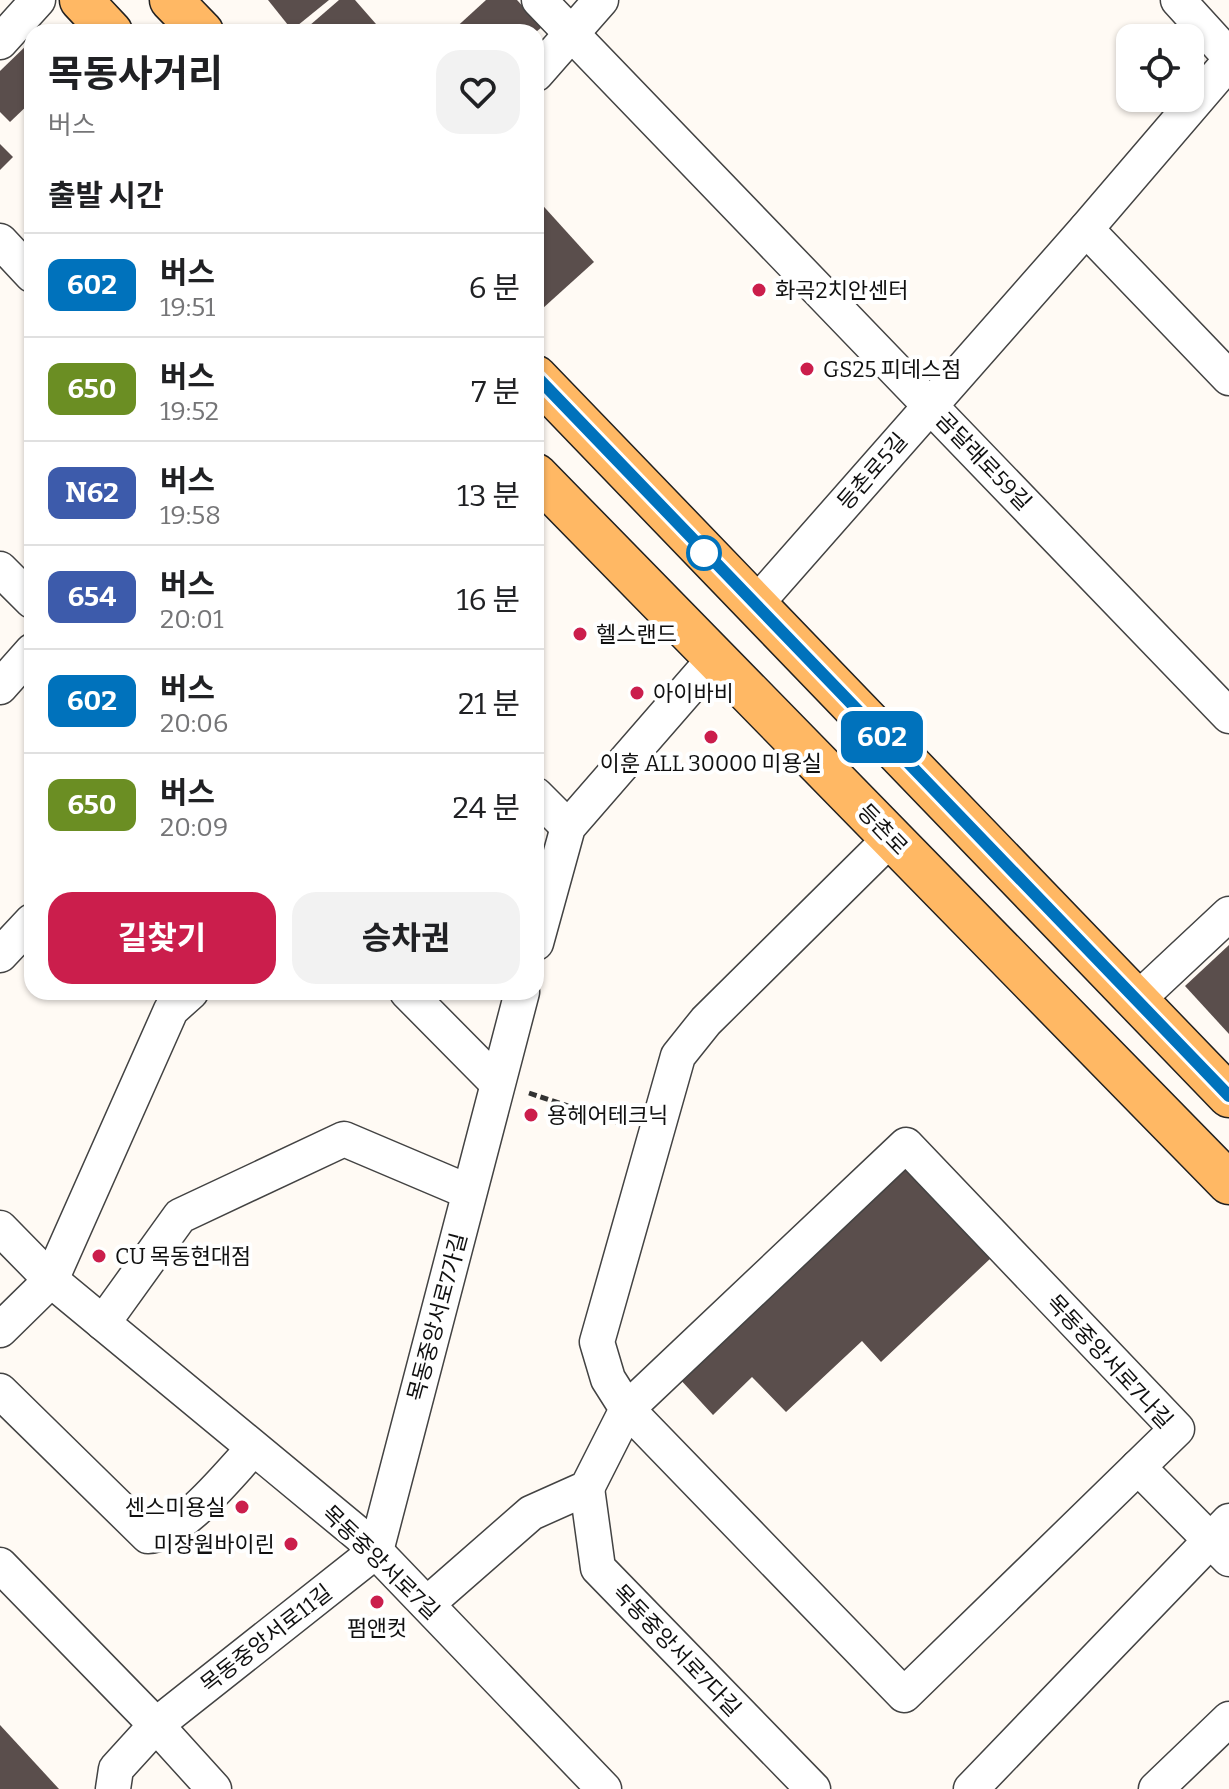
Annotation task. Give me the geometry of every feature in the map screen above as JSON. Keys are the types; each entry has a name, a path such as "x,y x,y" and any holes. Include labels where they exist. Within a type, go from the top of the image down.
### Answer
{"main road":[{"path":"81,0 104,24"},
{"path":"171,0 194,24"},
{"path":"544,385 1229,1096"},
{"name":"등촌로","path":"544,483 1229,1183"}],"street":[{"path":"0,42 38,0"},
{"name":"곰달래로59길","path":"539,0 1229,716"},
{"path":"544,65 601,0"},
{"path":"1178,0 1229,56"},
{"name":"등촌로5길","path":"755,605 1229,62"},
{"path":"1086,229 1229,378"},
{"path":"0,241 24,266"},
{"path":"0,569 24,593"},
{"path":"544,914 568,827 715,658"},
{"path":"0,687 24,660"},
{"path":"544,803 568,827"},
{"name":"목동중앙서로7나길","path":"587,1488 627,1409 906,1145 1177,1429 904,1695 627,1409 608,1379 597,1342 678,1056 706,1021 891,838"},
{"path":"1137,1000 1229,914"},
{"path":"0,955 24,930"},
{"path":"0,1330 51,1280 171,1010 182,1000"},
{"path":"415,1000 497,1083"},
{"name":"목동중앙서로7가길","path":"376,1551 520,1000"},
{"path":"103,1323 180,1216 344,1139 469,1192"},
{"name":"목동중앙서로7길","path":"0,1228 51,1280 376,1551 604,1789"},
{"path":"0,1391 128,1520 148,1536 156,1536 177,1525 253,1449"},
{"path":"971,1789 1223,1540 1138,1467"},
{"path":"427,1604 531,1513 587,1488"},
{"name":"목동중앙서로7다길","path":"587,1488 598,1568 813,1789"},
{"name":"목동중앙서로11길","path":"113,1789 116,1769 156,1725 376,1551"},
{"path":"0,1565 214,1789"},
{"path":"1156,1789 1229,1719"}],"path":[{"path":"497,1083 657,1135"}],"building":[{"path":"268,0 329,0 299,24 287,24"},
{"path":"339,0 355,0 376,24 311,24"},
{"path":"486,0 517,0 539,24 460,24"},
{"path":"24,48 24,109 10,122 0,112 0,71"},
{"path":"0,144 13,157 0,170"},
{"path":"544,207 594,262 544,307"},
{"path":"1229,945 1229,1034 1185,986"},
{"path":"904,1164 992,1257 881,1362 862,1341 786,1412 752,1377 713,1415 678,1377"},
{"path":"0,1725 59,1789 0,1789"}],"bus line":[{"name":"602","path":"544,384 1229,1096"}],"place":[{"name":"화곡2치안센터","path":"759,290"},
{"name":"GS25 피데스점","path":"807,369"},
{"name":"헬스랜드","path":"580,634"},
{"name":"아이바비","path":"637,693"},
{"name":"이훈 ALL 30000 미용실","path":"711,737"},
{"name":"용헤어테크닉","path":"531,1115"},
{"name":"CU 목동현대점","path":"99,1256"},
{"name":"센스미용실","path":"242,1507"},
{"name":"미장원바이린","path":"291,1544"},
{"name":"펌앤컷","path":"377,1602"}]}
